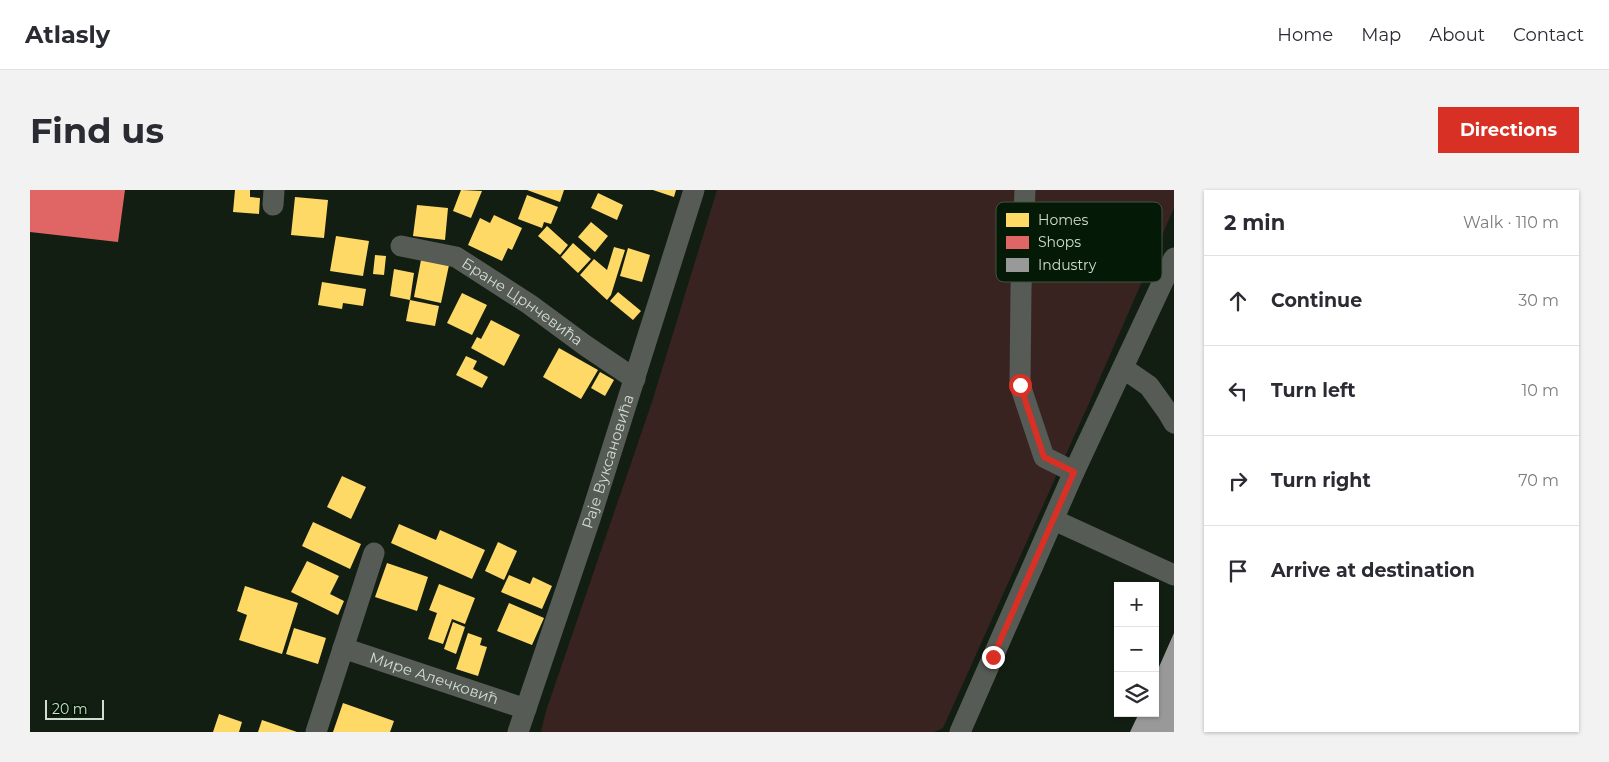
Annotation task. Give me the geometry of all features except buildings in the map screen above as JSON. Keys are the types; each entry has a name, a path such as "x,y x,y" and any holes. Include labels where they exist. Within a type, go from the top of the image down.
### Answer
{"street":[{"name":"Раје Вуксановића","path":"518,732 635,379 694,190"},
{"name":"Бране Црнчевића","path":"401,246 456,257 529,304 635,379"},
{"path":"960,732 1074,472 1174,258"},
{"path":"1021,282 1020,385 1044,457 1074,472"},
{"path":"1123,368 1149,386 1168,411 1174,423"},
{"path":"1054,520 1174,575"},
{"path":"316,732 374,553"},
{"name":"Мире Алечковић","path":"343,648 526,709"}],"shaded area":[{"path":"717,190 1174,190 1174,208 1162,236 1162,202 996,202 996,282 1142,282 943,728 934,732 541,732 546,711 652,402"}],"route":[{"path":"993,657 1074,472 1044,457 1020,385"}]}
